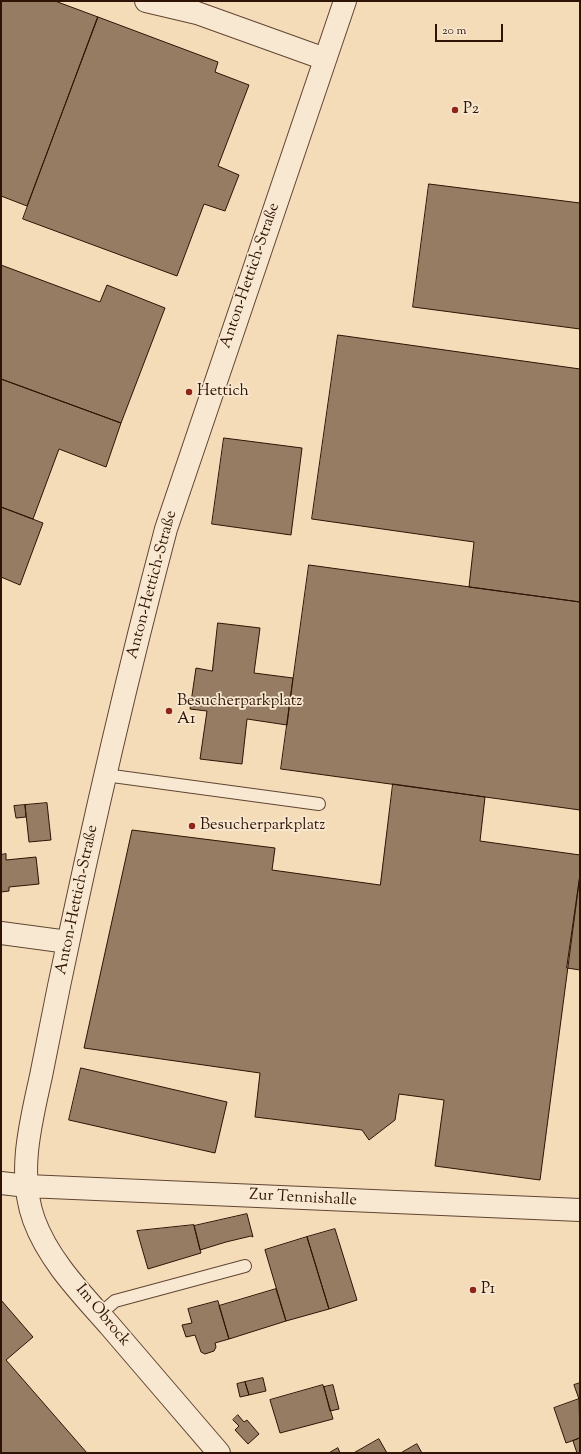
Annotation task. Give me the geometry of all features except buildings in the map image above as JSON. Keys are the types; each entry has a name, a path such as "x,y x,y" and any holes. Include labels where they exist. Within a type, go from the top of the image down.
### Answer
{"street":[{"path":"146,1 197,13 325,59"},
{"name":"Anton-Hettich-Straße","path":"27,1186 26,1156 35,1102 68,942 104,775 166,529 345,1"},
{"path":"1,933 68,942"},
{"path":"1,1183 27,1186"},
{"name":"Zur Tennishalle","path":"27,1186 580,1210"},
{"name":"Im Obrock","path":"27,1186 34,1219 48,1250 100,1314 219,1453"}],"lane":[{"path":"104,775 319,804"},
{"path":"100,1314 115,1301 245,1266"}],"place":[{"name":"P2","path":"455,110"},
{"name":"Hettich","path":"189,392"},
{"name":"Besucherparkplatz A1","path":"169,711"},
{"name":"Besucherparkplatz","path":"192,826"},
{"name":"P1","path":"473,1290"}]}
